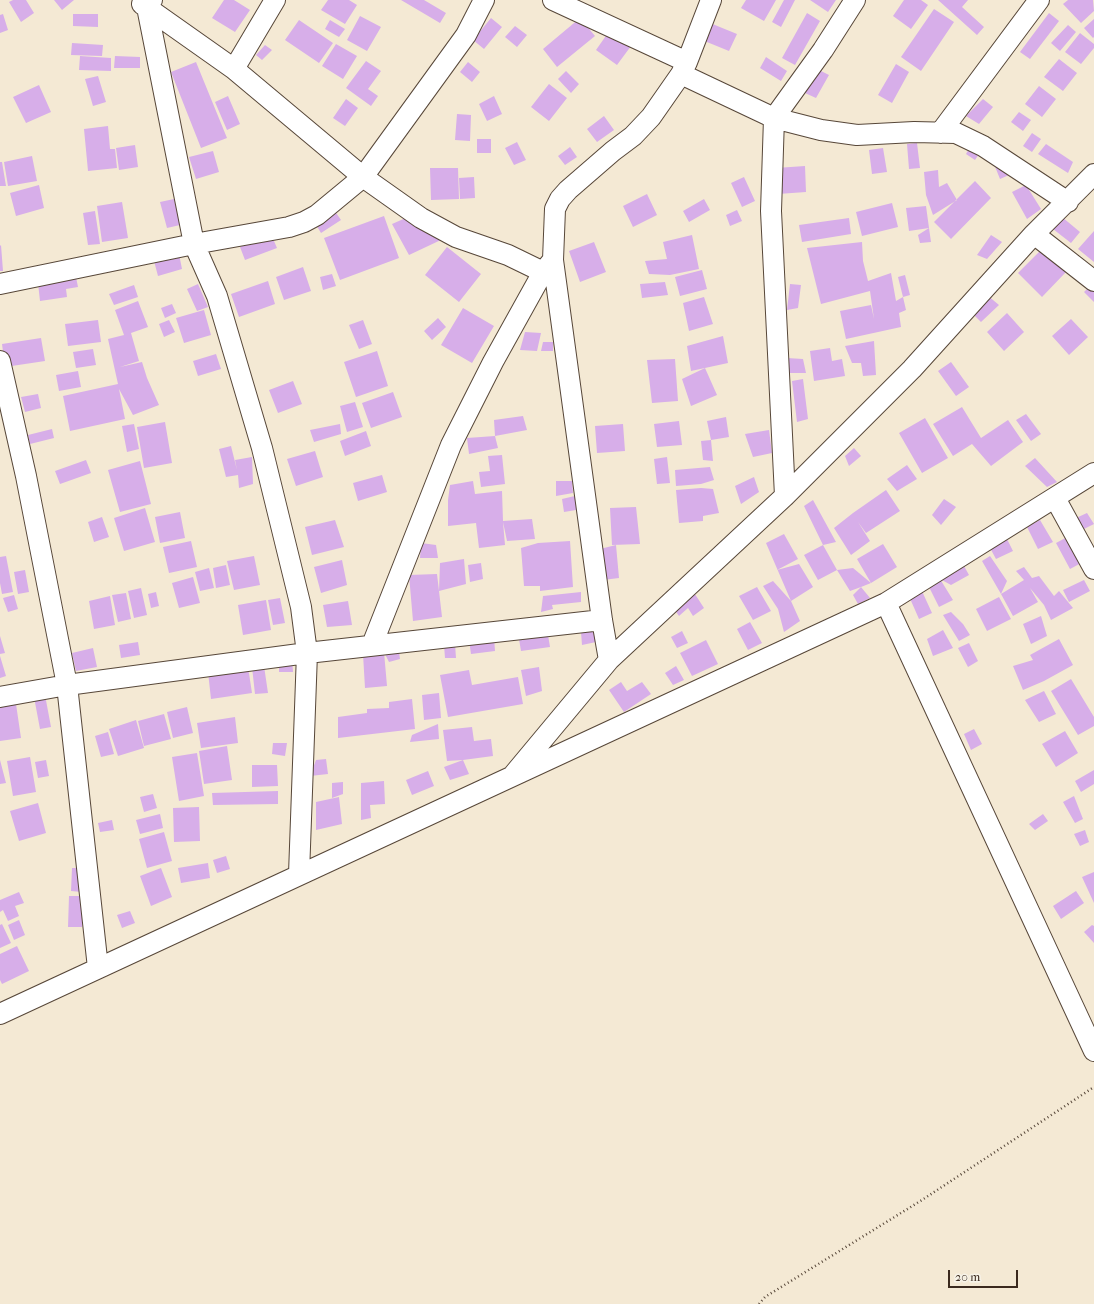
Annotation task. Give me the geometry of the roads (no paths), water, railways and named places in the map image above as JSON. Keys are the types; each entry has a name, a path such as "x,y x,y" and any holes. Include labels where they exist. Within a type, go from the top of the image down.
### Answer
{"street":[{"path":"234,69 275,0"},
{"path":"0,284 194,244 289,227 304,222 317,215 363,177 466,35 484,0"},
{"path":"553,0 684,68 774,118 821,130 857,135 956,133 983,146 1068,202"},
{"path":"609,660 548,266 556,209 560,199 590,170 637,131 650,117 684,68 711,0"},
{"path":"784,496 771,211 774,118 823,50 855,0"},
{"path":"940,133 1039,0"},
{"path":"145,2 234,69 363,177 421,218 456,237 508,255 548,266"},
{"path":"145,2 194,244 217,296 262,448 301,607 307,653 299,874"},
{"path":"510,778 609,660 784,496 912,368 1034,234 1094,175"},
{"path":"1034,234 1094,281"},
{"path":"372,646 451,445 493,362 548,266"},
{"path":"0,361 26,476 67,685 98,968"},
{"path":"0,1014 886,603 1094,473"},
{"path":"1055,498 1094,569"},
{"path":"886,603 1094,1051"},
{"path":"0,697 67,685 307,653 602,620"}]}
